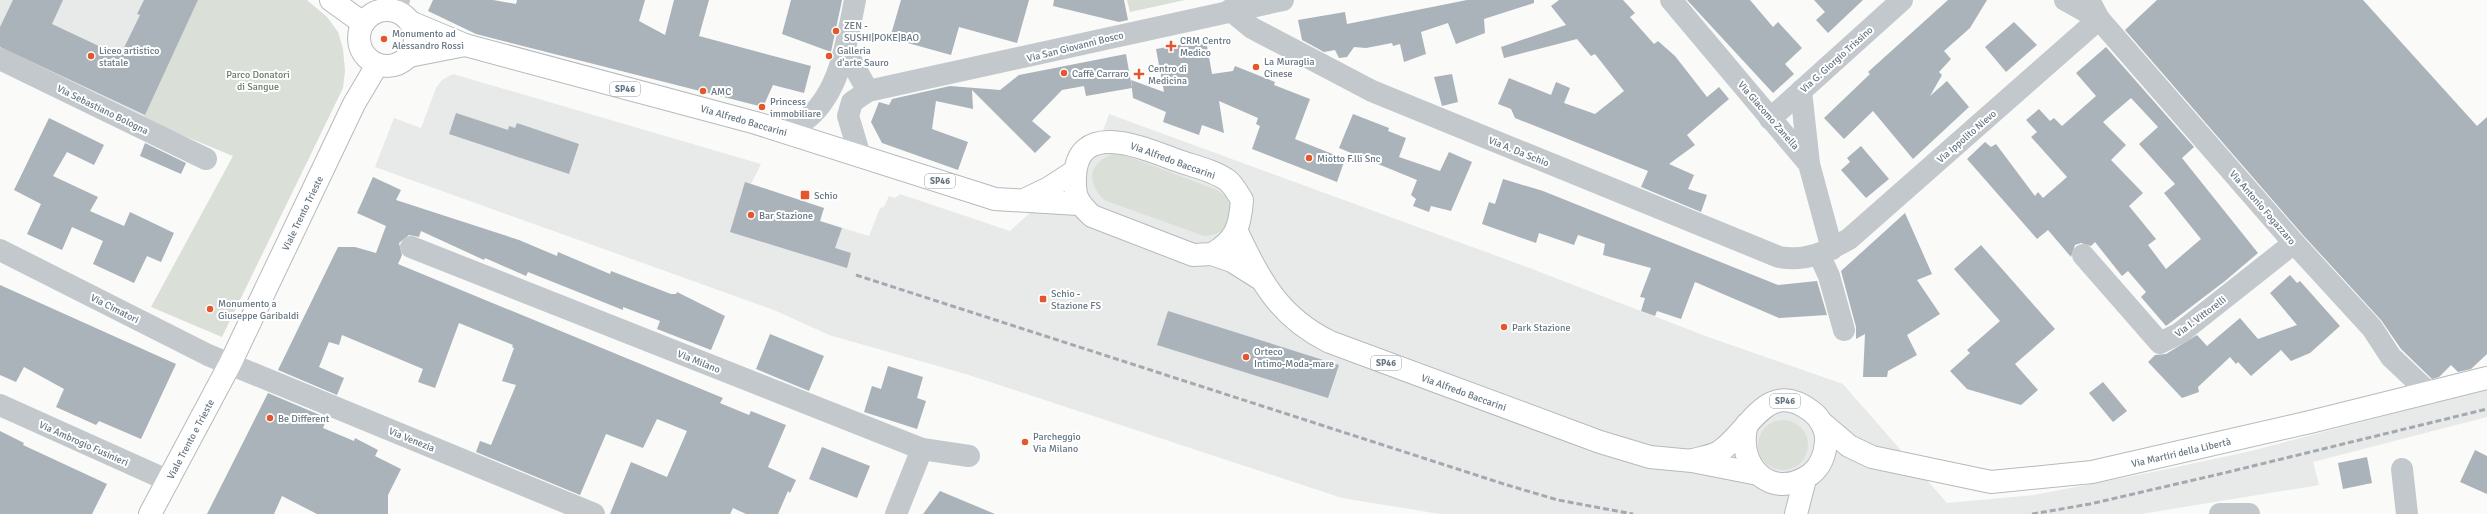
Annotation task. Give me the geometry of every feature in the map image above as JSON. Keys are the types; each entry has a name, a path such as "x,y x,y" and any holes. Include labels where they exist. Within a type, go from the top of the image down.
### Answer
{"main road":[{"path":"331,0 363,23"},
{"path":"409,56 415,43 401,11 380,11 367,17 363,23 358,39 360,47 367,58 377,64 391,66 398,64 409,56 465,45"},
{"name":"Via Alfredo Baccarini","path":"401,11 465,45 786,132 970,192 995,199 1021,202 1051,201 1079,204"},
{"name":"Viale Trento Trieste","path":"230,364 354,104 377,64"},
{"name":"Via Alfredo Baccarini","path":"1260,279 1232,261 1203,254 1092,216 1079,204 1074,187 1075,171 1082,154 1094,144 1108,141 1133,144 1209,172 1228,181 1242,200 1237,232 1260,279 1288,315 1307,330 1330,342 1600,442 1650,457 1692,461 1791,484 1805,479"},
{"path":"1021,202 1049,188 1075,171"},
{"path":"1203,254 1225,246 1237,232"},
{"name":"Viale Trento e Trieste","path":"150,514 230,364"},
{"name":"Via Martiri della Libertà","path":"1823,424 1849,446 1872,457 1991,482 2092,472 2487,378"},
{"name":"Via Alfredo Baccarini","path":"1692,461 1718,452 1747,424 1755,413 1766,405 1778,401 1792,401 1810,409 1823,424"},
{"path":"1747,424 1743,437 1744,451 1749,464 1767,479 1795,514"},
{"path":"1795,514 1805,479 1820,464 1826,451 1826,438 1823,424"},
{"name":"Via Martiri della Libertà","path":"1820,464 1872,457"}],"street":[{"path":"786,132 810,116 828,94 845,50 855,0"},
{"name":"Via San Giovanni Bosco","path":"860,156 848,116 852,102 868,92 885,86 1041,55 1230,10 1283,0"},
{"name":"Via Giacomo Zanella","path":"1671,0 1809,164 1826,251"},
{"name":"Via G. Giorgio Trissino","path":"1770,119 1902,0"},
{"path":"2065,0 2099,20"},
{"path":"2089,0 2099,20"},
{"name":"Via A. Da Schio","path":"1230,10 1252,28 1372,91 1779,257 1799,259 1826,251"},
{"name":"Via Antonio Fogazzaro","path":"2099,20 2294,243 2372,328 2391,357 2429,393"},
{"name":"Via Ippolito Nievo","path":"1826,251 1850,239 2099,20"},
{"path":"845,50 868,92"},
{"name":"Via Sebastiano Bologna","path":"0,59 206,159"},
{"path":"1801,91 1809,164"},
{"name":"Via I. Vittorelli","path":"2083,254 2160,343 2180,333 2294,243"},
{"name":"Via Milano","path":"411,247 922,449 969,456"},
{"name":"Via Cimatori","path":"0,250 230,364"},
{"path":"1826,251 1829,276 1844,330"},
{"name":"Via Venezia","path":"230,364 594,514"},
{"name":"Via Ambrogio Fusinieri","path":"0,405 168,481"},
{"path":"896,514 922,449"},
{"path":"2402,469 2407,514"},
{"path":"2220,514 2249,514"}],"shaded area":[{"name":"Liceo artistico statale","path":"0,0 198,0 143,119 0,51"},
{"path":"453,74 761,164 751,184 824,208 820,221 869,236 880,208 884,207 889,196 895,198 900,194 1010,231 1095,153 1109,114 1527,267 1708,337 1843,384 1947,503 2034,495 2158,471 2251,451 2487,389 2487,417 2313,462 2319,485 2141,514 1440,514 1342,498 969,375 829,335 774,310 375,167 394,118 421,128 436,88 442,80"}],"green space":[{"name":"Parco Donatori di Sangue","path":"198,0 307,0 327,17 338,32 343,49 345,71 343,88 222,337 151,307 233,156 143,119"},
{"path":"1127,0 1185,0 1130,12"},
{"path":"1113,154 1124,155 1217,190 1226,196 1232,212 1228,222 1219,232 1204,236 1104,200 1094,186 1092,174 1094,168 1099,163"},
{"path":"1778,420 1788,420 1801,427 1808,440 1808,450 1801,463 1788,470 1778,470 1769,466 1762,459 1758,450 1758,440 1762,431 1769,424"}],"building":[{"name":"Liceo artistico statale","path":"13,0 63,0 52,24 120,56 140,15 137,14 144,0 198,0 145,115 0,47 0,27"},
{"path":"433,0 493,0 516,4 517,0 645,0 639,21 665,35 674,0 709,0 699,36 811,66 804,93 773,85 763,107 476,34 428,11"},
{"path":"791,0 842,0 831,52 782,34"},
{"path":"901,0 1029,0 1017,43 959,27 951,55 890,38"},
{"path":"1054,0 1124,0 1128,20 1119,22 1053,6"},
{"path":"1467,0 1534,0 1534,3 1484,19 1485,33 1456,44 1448,23 1421,32 1426,54 1404,62 1400,44 1393,46 1392,43 1366,48 1354,47 1347,57 1339,58 1335,50 1324,52 1302,40 1298,20 1345,12 1347,24"},
{"path":"1559,0 1623,0 1635,13 1630,17 1654,44 1658,41 1675,56 1707,97 1719,87 1729,99 1687,135 1695,145 1669,164 1694,175 1688,189 1707,195 1701,212 1641,187 1648,171 1515,118 1511,109 1498,104 1509,78 1551,95 1556,82 1570,88 1564,103 1595,114 1624,91 1595,54 1591,56 1577,39 1504,58 1501,47 1566,25 1551,6"},
{"path":"1687,0 1750,0 1773,27 1778,22 1802,48 1785,64 1794,74 1773,93"},
{"path":"1814,0 1863,0 1828,33 1816,20 1825,12"},
{"path":"1948,0 1987,0 1970,28 1944,51 1951,59 1939,72 1942,75 1930,96 1947,81 1969,107 1913,159 1873,111 1844,139 1824,118 1870,74 1868,72"},
{"path":"2157,0 2363,0 2477,126 2487,117 2487,354 2471,369 2458,372 2451,365 2439,377 2432,379 2401,349 2381,320 2303,235 2125,30"},
{"path":"2014,22 2037,45 2006,72 1985,47"},
{"path":"1206,40 1212,74 1233,71 1235,66 1275,82 1274,85 1310,99 1295,139 1345,159 1337,182 1252,149 1260,126 1256,124 1258,118 1219,101 1224,133 1202,125 1199,135 1163,122 1166,112 1133,98 1131,80 1164,92 1156,49"},
{"path":"2106,47 2194,147 2182,158 2258,253 2225,281 2166,326 2141,297 2146,292 2128,271 2122,276 2095,242 2091,246 2081,243 2075,245 2071,257 2048,230 2037,239 1967,159 1985,142 1991,147 1996,144 2035,196 2038,192 2043,198 2067,177 2031,137 2037,132 2026,120 2039,109 2050,121 2054,118 2062,126 2096,96 2076,73","holes":["2131,98 2158,127 2139,144 2175,184 2164,193 2201,239 2166,269 2148,245 2156,239 2129,206 2143,193 2111,160 2126,145 2103,122"]},
{"path":"1126,54 1132,88 1086,96 1084,86 1062,90 1032,121 1051,137 1035,153 972,90 973,109 936,101 932,129 968,142 958,170 882,143 871,122 879,102 889,105 892,99 950,86 1000,90 1019,75"},
{"path":"1452,74 1458,102 1442,106 1434,77"},
{"path":"456,113 508,130 509,126 515,128 517,123 579,144 569,174 449,134"},
{"path":"1353,114 1389,128 1388,131 1406,138 1399,157 1440,171 1449,152 1472,162 1451,211 1431,206 1429,212 1413,206 1416,199 1411,195 1417,180 1339,148"},
{"path":"49,118 104,145 94,165 67,152 53,176 98,197 90,211 124,226 130,212 174,233 161,262 147,256 134,283 93,264 103,241 72,227 62,250 27,234 41,204 14,190"},
{"path":"145,143 186,163 181,174 140,156"},
{"path":"1861,146 1889,179 1866,198 1841,170 1850,162 1847,158"},
{"path":"373,177 401,190 396,200 519,240 557,256 558,252 610,274 611,271 671,294 676,294 677,292 725,316 711,350 657,329 660,321 623,307 623,310 528,272 526,276 485,258 484,260 421,231 419,237 409,235 399,243 402,255 398,264 723,398 720,403 749,415 751,411 786,425 768,467 796,480 790,493 788,491 778,514 746,514 733,508 730,514 610,514 631,462 667,477 687,431 657,419 643,448 606,434 580,495 476,452 480,441 491,445 516,385 502,381 514,348 512,347 513,345 459,323 435,388 418,382 423,369 342,335 339,345 329,342 319,367 344,378 337,395 278,370 338,247 355,247 376,253 386,226 357,213"},
{"path":"1503,179 1543,191 1778,285 1817,281 1827,315 1779,318 1695,282 1681,319 1657,311 1655,316 1641,311 1645,298 1640,297 1651,268 1603,255 1605,244 1578,235 1574,245 1539,233 1536,243 1482,224 1489,202 1495,204"},
{"path":"745,182 824,208 820,221 842,228 835,248 851,253 847,268 730,232"},
{"path":"1905,213 1932,274 1917,280 1940,314 1907,335 1917,355 1888,371 1887,377 1863,377 1865,334 1856,339 1856,327 1841,271"},
{"path":"1981,245 2055,329 2015,364 2038,390 2021,405 1967,389 1950,371 1970,353 1967,350 2000,321 1954,269"},
{"path":"2290,275 2297,283 2300,281 2340,326 2310,353 2291,361 2281,350 2251,376 2238,362 2236,364 2230,357 2198,387 2199,392 2182,398 2148,362 2155,355 2166,354 2197,335 2207,346 2240,318 2258,339 2297,325 2270,293"},
{"path":"0,285 176,364 141,439 99,421 96,425 56,407 64,389 24,367 16,382 0,375"},
{"path":"1168,311 1339,365 1328,398 1157,345"},
{"path":"770,334 824,356 809,391 756,369"},
{"path":"888,366 923,377 917,398 926,401 917,429 864,412 872,386 881,389"},
{"path":"2103,382 2127,411 2113,422 2089,393"},
{"path":"268,393 327,418 323,428 354,441 355,438 378,450 375,456 401,469 388,495 388,514 317,514 282,496 274,514 207,514"},
{"path":"0,431 24,443 23,445 107,484 92,514 0,514"},
{"path":"822,447 870,466 857,498 809,479"},
{"path":"2475,450 2487,456 2487,494 2460,482"},
{"path":"2367,457 2372,483 2343,489 2338,463"},
{"path":"940,491 995,514 923,514"}],"railway":[{"path":"856,275 1507,485 1558,500 1633,514"},
{"path":"2032,514 2090,504 2487,409"}],"place":[{"name":"ZEN - SUSHI|POKE|BAO","path":"836,31"},
{"name":"Monumento ad Alessandro Rossi","path":"384,39"},
{"name":"CRM Centro Medico","path":"1171,46"},
{"name":"Liceo artistico statale","path":"91,56"},
{"name":"Galleria d'arte Sauro","path":"829,56"},
{"name":"La Muraglia Cinese","path":"1256,67"},
{"name":"Caffè Carraro","path":"1064,73"},
{"name":"Centro di Medicina","path":"1139,74"},
{"name":"AMC","path":"703,91"},
{"name":"Princess immobiliare","path":"762,107"},
{"name":"Miotto F.lli Snc","path":"1309,158"},
{"name":"Schio","path":"805,195"},
{"name":"Bar Stazione","path":"751,215"},
{"name":"Schio - Stazione FS","path":"1043,299"},
{"name":"Monumento a Giuseppe Garibaldi","path":"210,309"},
{"name":"Park Stazione","path":"1504,327"},
{"name":"Orteco Intimo-Moda-mare","path":"1246,357"},
{"name":"Be Different","path":"270,418"},
{"name":"Parcheggio Via Milano","path":"1025,442"}]}
